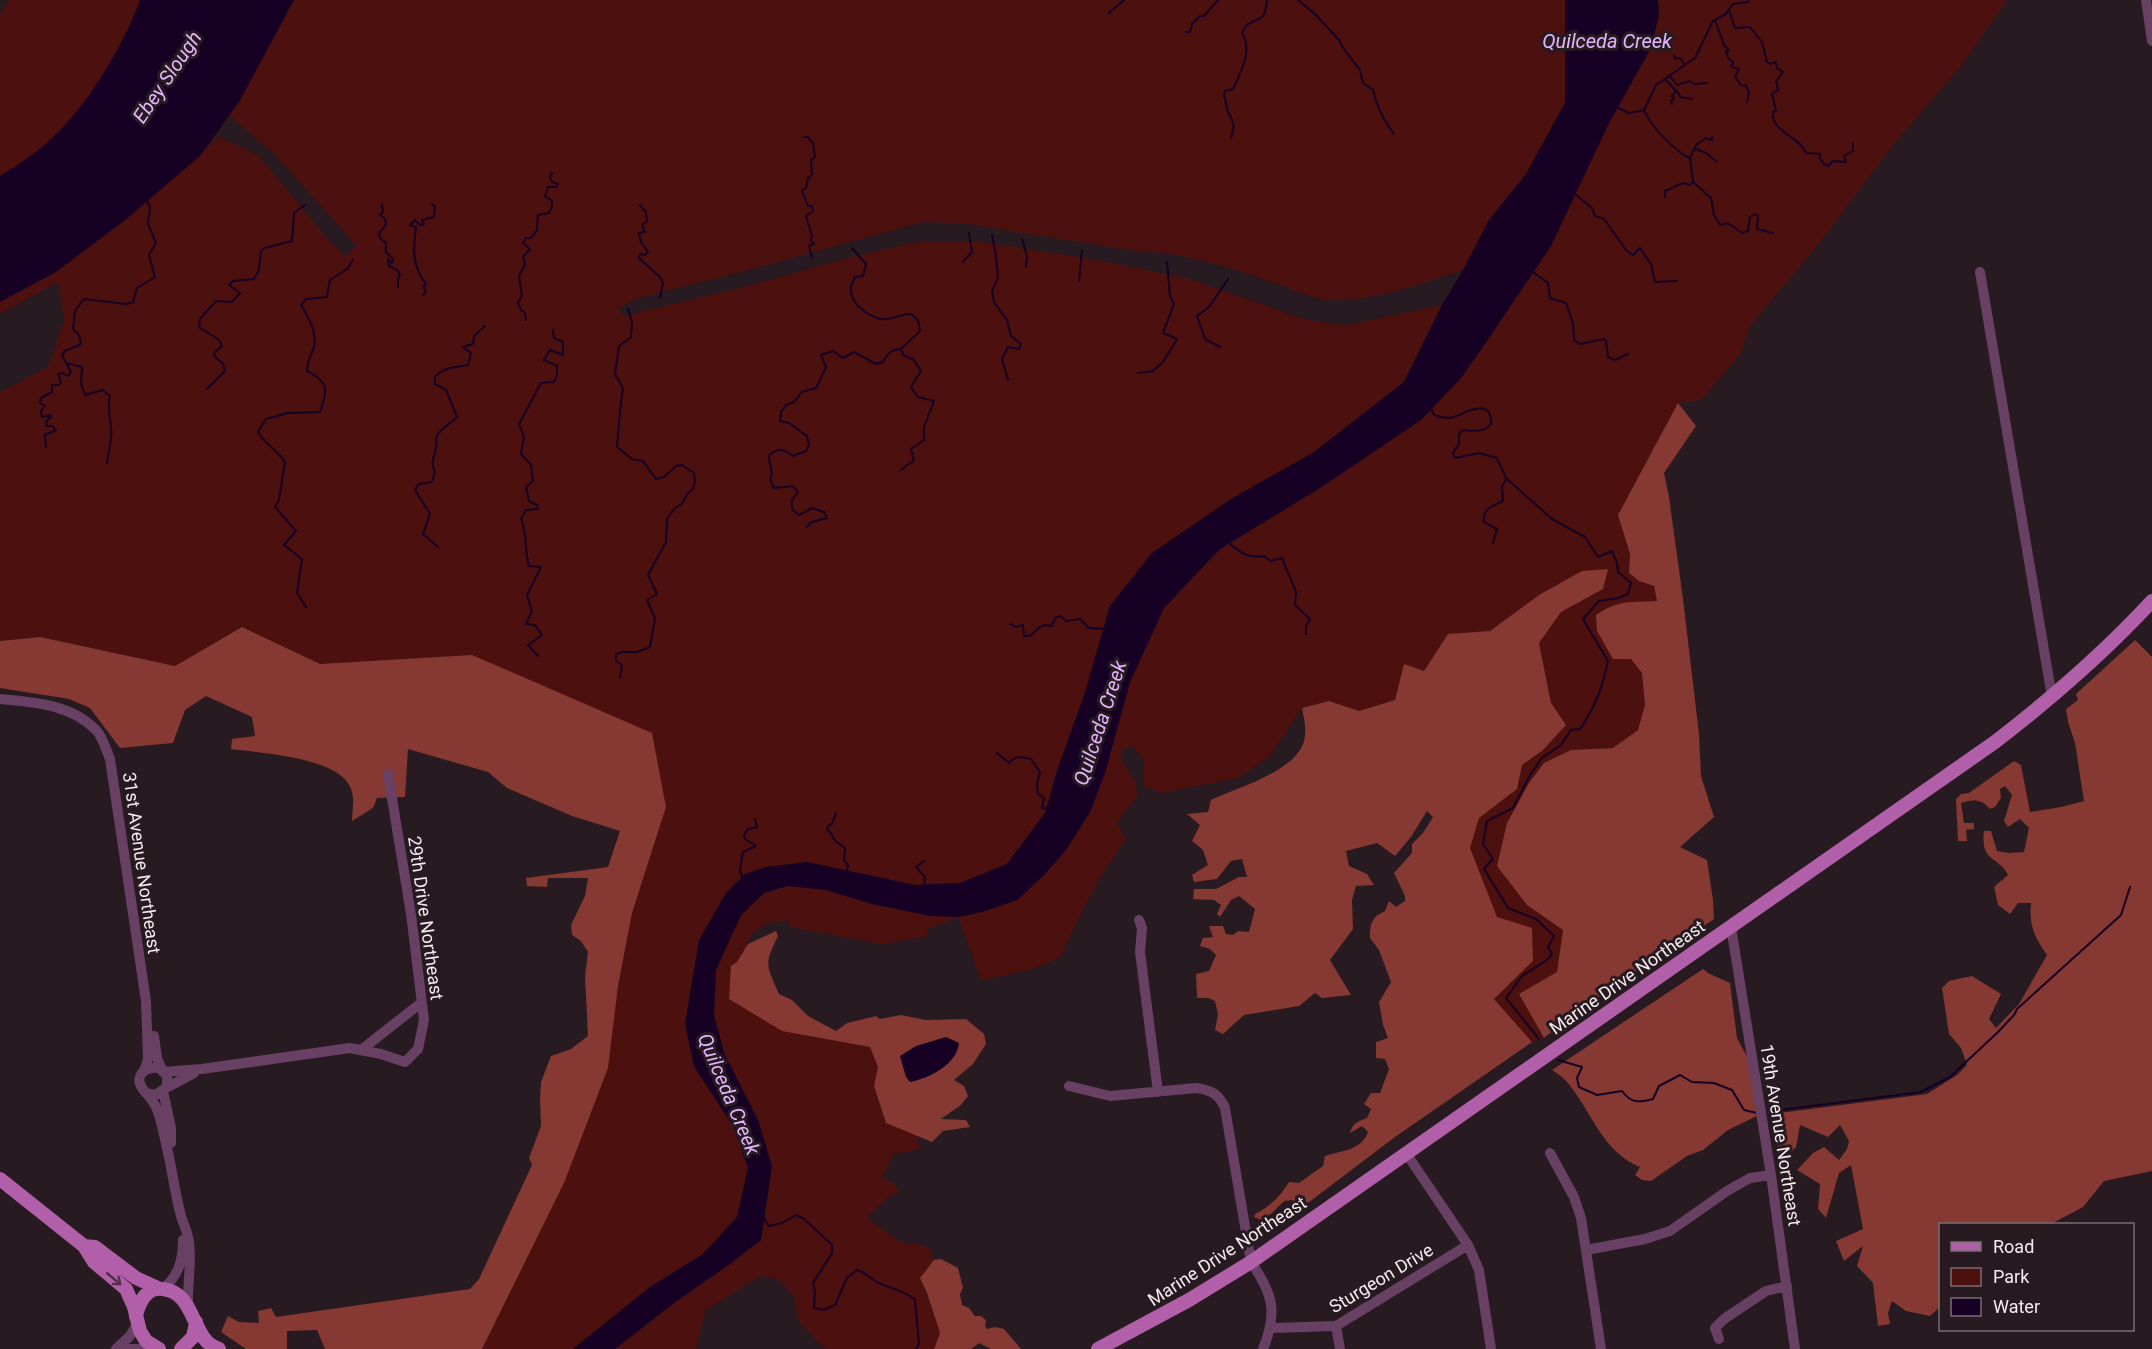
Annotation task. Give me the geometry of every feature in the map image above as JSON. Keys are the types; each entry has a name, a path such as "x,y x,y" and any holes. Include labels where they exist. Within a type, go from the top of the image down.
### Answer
{"main road":[{"name":"Marine Drive Northeast","path":"1098,1349 1160,1317 1251,1262 1995,742 2098,657 2152,601"},
{"path":"0,1179 84,1246 94,1263 126,1289 146,1341 159,1349"},
{"path":"84,1246 95,1247 136,1278 160,1289"},
{"path":"136,1320 139,1305 151,1290 169,1290 188,1307 209,1344 219,1349"},
{"path":"181,1349 193,1337 196,1322"}],"street":[{"path":"2146,0 2152,41"},
{"path":"1980,272 2052,697"},
{"name":"31st Avenue Northeast","path":"0,699 37,702 74,713 97,731 110,759 146,1001 148,1059 144,1071"},
{"name":"29th Drive Northeast","path":"361,1050 405,1062 418,1049 424,1020 411,915 388,774"},
{"path":"1139,920 1142,928 1140,952 1158,1092"},
{"name":"19th Avenue Northeast","path":"1731,927 1771,1175 1795,1349"},
{"name":"31st Avenue Northeast","path":"146,1001 153,1022 156,1058 163,1071"},
{"path":"188,1307 189,1239 184,1228 160,1115 140,1083 144,1071 153,1067 163,1071 202,1069 350,1048 361,1050 421,1002"},
{"path":"147,1093 155,1095 202,1069"},
{"path":"163,1071 167,1078 164,1090 171,1128 170,1156"},
{"path":"1069,1086 1110,1096 1196,1088 1215,1093 1222,1101 1251,1262 1264,1282 1270,1303 1272,1328 1263,1349"},
{"path":"1406,1153 1468,1245 1479,1270 1491,1349"},
{"path":"1550,1153 1574,1197 1581,1218 1601,1349"},
{"path":"1586,1250 1645,1239 1670,1231 1727,1191 1750,1178 1771,1175"},
{"path":"160,1289 170,1283 181,1264 184,1228"},
{"name":"Sturgeon Drive","path":"1272,1328 1336,1326 1468,1245"},
{"path":"1719,1339 1715,1328 1724,1319 1766,1290 1787,1286"},
{"path":"116,1349 130,1336 136,1320"},
{"path":"1336,1326 1340,1349"},
{"path":"126,1349 159,1349"}],"green space":[{"path":"9,0 174,0 98,108 0,186 0,15"},
{"path":"263,0 1565,0 1565,103 1526,174 1489,220 1463,270 1380,295 1345,300 1323,300 1230,268 1177,255 1143,252 962,223 923,222 642,297 618,308 623,316 918,242 982,242 1098,260 1186,278 1307,320 1347,325 1442,305 1404,382 1314,452 1231,499 1152,553 1110,606 1084,696 1059,765 1045,813 1007,864 960,883 915,885 807,862 766,867 745,874 726,893 694,1066 734,1128 748,1168 737,1217 703,1254 650,1287 573,1349 482,1349 514,1282 618,986 632,913 666,807 390,661 320,664 242,627 175,666 40,637 0,641 0,392 48,367 64,320 58,282 0,314 0,289","holes":["230,116 274,154 356,245 347,257 327,238 258,155 219,137 203,152"]},
{"path":"1658,0 2007,0 1963,64 1893,145 1818,245 1750,326 1741,353 1701,400 1678,403 1618,515 1630,554 1629,573 1639,581 1654,586 1657,602 1631,601 1631,659 1642,673 1645,705 1638,730 1613,748 1571,750 1527,905 1563,930 1557,972 1520,994 1544,1038 1532,1042 1494,999 1533,961 1497,917 1470,848 1479,818 1517,789 1522,765 1542,751 1551,704 1539,643 1561,612 1603,589 1539,595 1490,631 1448,634 1424,671 1404,665 1395,700 1359,711 1329,701 1302,708 1270,756 1238,778 1160,793 1144,786 1144,759 1132,746 1122,750 1122,761 1135,781 1138,796 1116,822 1126,839 1090,896 1061,956 1053,961 1023,971 981,980 958,917 927,929 928,936 882,944 790,927 790,920 768,923 753,932 737,962 782,1031 870,1047 878,1067 874,1086 886,1123 916,1135 921,1149 893,1154 882,1179 894,1183 899,1192 889,1197 868,1215 869,1220 902,1243 915,1243 929,1248 934,1260 920,1278 940,1333 934,1349 828,1349 798,1321 794,1297 778,1279 761,1276 706,1310 696,1349 615,1349 761,1240 772,1166 758,1120 724,1053 714,1015 716,970 741,915 764,893 788,886 826,890 872,904 959,917 1017,900 1043,876 1066,850 1090,812 1105,773 1130,682 1164,608 1220,549 1320,488 1421,420 1461,378 1485,344 1551,246 1608,125 1651,48 1659,15"}],"shaded area":[{"path":"1678,403 1696,426 1664,473 1683,599 1699,734 1701,776 1714,817 1680,847 1707,860 1714,919 1606,992 1544,1038 1519,994 1557,972 1563,930 1527,905 1497,866 1507,823 1529,783 1544,763 1571,750 1613,748 1638,730 1645,705 1642,673 1631,659 1613,659 1597,631 1596,615 1618,604 1657,601 1654,586 1639,581 1629,573 1630,554 1618,515"},
{"path":"1608,569 1603,589 1561,612 1539,643 1551,703 1566,725 1542,751 1522,765 1517,789 1479,818 1470,848 1497,917 1532,928 1533,961 1494,999 1532,1042 1395,1137 1300,1209 1292,1200 1284,1201 1261,1220 1254,1217 1274,1201 1289,1182 1299,1183 1323,1166 1325,1156 1356,1146 1361,1143 1368,1132 1362,1126 1350,1133 1356,1123 1367,1118 1371,1109 1364,1104 1371,1093 1380,1093 1389,1069 1385,1059 1376,1058 1376,1042 1388,1038 1379,1002 1391,982 1379,950 1370,938 1371,924 1376,916 1385,911 1389,901 1396,907 1405,901 1405,896 1394,873 1412,853 1412,844 1423,833 1433,817 1427,811 1411,837 1395,856 1377,843 1346,851 1349,866 1367,874 1374,885 1356,886 1352,900 1353,929 1330,960 1351,995 1322,998 1315,993 1299,1006 1244,1015 1223,1034 1215,1030 1218,1014 1215,1001 1208,998 1197,998 1196,974 1209,971 1216,955 1210,949 1200,946 1203,938 1213,937 1209,926 1223,926 1226,934 1233,935 1238,931 1249,932 1255,909 1239,896 1231,900 1220,917 1217,914 1221,905 1214,900 1193,899 1194,889 1216,889 1239,877 1247,877 1242,859 1231,861 1217,879 1194,882 1192,875 1208,865 1203,850 1192,841 1200,825 1187,814 1208,812 1211,800 1278,770 1299,752 1304,741 1305,728 1302,708 1329,701 1359,711 1395,700 1404,664 1424,671 1448,634 1490,631 1539,595 1582,571"},
{"path":"242,627 320,664 472,655 652,733 666,807 632,913 618,986 608,1068 564,1183 482,1349 325,1349 317,1330 287,1331 287,1349 246,1349 221,1332 228,1316 239,1322 259,1323 258,1311 271,1308 276,1317 470,1289 479,1279 532,1165 529,1158 541,1126 541,1082 551,1056 571,1049 588,1036 585,976 588,952 581,941 572,935 571,925 585,896 588,878 548,878 547,887 527,886 526,878 608,867 620,831 572,816 507,788 488,772 408,749 405,797 377,798 373,808 352,821 352,793 344,778 316,763 298,758 231,749 232,739 255,736 252,717 206,696 185,710 173,743 120,748 90,708 69,699 0,688 0,641 40,637 175,666"},
{"path":"2135,640 2152,657 2152,1171 2104,1181 2083,1207 2053,1223 1939,1223 1939,1308 1930,1316 1906,1311 1892,1301 1888,1313 1890,1324 1878,1326 1873,1283 1857,1266 1863,1246 1844,1261 1836,1241 1863,1229 1851,1165 1839,1173 1826,1218 1818,1209 1820,1184 1797,1170 1813,1153 1824,1147 1839,1160 1847,1149 1849,1141 1840,1125 1828,1137 1800,1125 1796,1147 1785,1158 1777,1151 1779,1113 1927,1094 1957,1075 1967,1065 1961,1048 1949,1034 1942,988 1949,981 1972,976 2001,994 1989,1019 1996,1028 2019,1004 2047,955 2033,930 2031,903 2018,903 2010,914 1998,905 1994,887 2008,875 1987,854 1984,831 1991,831 1997,851 2024,852 2029,828 2020,819 2008,827 2004,821 2012,795 2005,786 2000,789 2001,798 1995,807 1990,809 1984,803 1977,801 1961,803 1964,823 1974,823 1974,829 1966,830 1967,841 1958,841 1956,799 1961,794 1969,793 2014,761 2021,765 2030,812 2084,801 2075,743 2066,709 2078,700 2076,694"},
{"path":"776,931 778,936 770,953 768,965 779,994 792,1000 808,1016 836,1031 847,1023 876,1016 880,1019 901,1015 926,1020 966,1019 984,1034 986,1044 973,1064 954,1080 964,1086 968,1096 961,1105 941,1119 966,1120 970,1127 943,1131 932,1142 886,1123 874,1086 878,1067 870,1047 782,1031 729,999 731,966 737,962 748,944"},
{"path":"1703,969 1730,983 1737,1038 1750,1062 1757,1116 1728,1130 1703,1150 1687,1156 1651,1181 1642,1180 1635,1175 1640,1167 1616,1151 1598,1129 1567,1082 1552,1070"},
{"path":"941,1259 958,1268 963,1288 960,1294 962,1305 969,1308 975,1316 981,1316 986,1320 987,1329 995,1327 1004,1329 1021,1349 991,1349 979,1343 971,1349 934,1349 940,1333 920,1278 934,1260"}],"water":[{"name":"Ebey Slough","path":"140,0 294,0 239,102 200,156 124,221 56,272 0,302 0,176 41,148 79,108 115,54"},
{"name":"Quilceda Creek","path":"1565,0 1658,0 1659,15 1651,48 1608,125 1551,246 1461,378 1421,420 1320,488 1220,549 1164,608 1130,682 1105,773 1090,812 1066,850 1017,900 959,917 930,916 872,904 826,890 788,886 764,893 741,915 716,970 714,1015 724,1053 758,1120 772,1166 761,1240 615,1349 573,1349 650,1287 703,1254 737,1217 748,1168 734,1128 694,1066 685,1024 699,940 726,893 745,874 766,867 807,862 915,885 960,883 1007,864 1045,813 1059,765 1084,696 1110,606 1152,553 1231,499 1314,452 1404,382 1442,305 1489,220 1526,174 1565,103"},
{"path":"946,1037 959,1043 957,1051 948,1064 926,1077 910,1082 906,1077 900,1056 916,1046"}],"waterway":[{"path":"1109,13 1124,0"},
{"path":"1186,32 1190,32 1192,24 1200,16 1204,16 1218,0"},
{"path":"1231,138 1234,125 1224,94 1225,91 1233,89 1245,61 1246,47 1242,33 1245,27 1263,15 1267,0"},
{"path":"1298,0 1315,14 1339,40 1360,70 1363,83 1373,90 1381,113 1394,134"},
{"path":"1616,107 1629,113 1644,110 1656,85 1695,58 1713,21 1726,14 1733,4 1749,0"},
{"path":"1729,10 1735,28 1750,27 1762,42 1767,62 1770,64 1776,62 1777,68 1783,72 1776,82 1778,90 1772,94 1776,124 1798,142 1806,153 1820,154 1820,159 1828,166 1833,161 1846,162 1844,156 1853,151 1853,143"},
{"path":"1715,20 1724,45 1729,50 1726,51 1728,58 1733,62 1732,67 1739,69 1735,77 1741,85 1746,86 1749,92 1747,102"},
{"path":"1674,55 1675,59 1680,58 1685,65"},
{"path":"1670,76 1677,85 1690,81 1694,84 1707,83"},
{"path":"1665,79 1680,97 1692,99"},
{"path":"1672,104 1671,101 1674,98 1672,96 1675,92"},
{"path":"1644,110 1664,137 1677,150 1690,158 1693,182 1711,198 1714,215 1720,225 1728,223 1742,233 1748,231 1750,217 1755,214 1758,216 1757,229 1773,233"},
{"path":"804,137 808,137 813,143 815,157 811,160 812,175 808,178 806,188 802,191 808,206 812,206 813,211 806,216 814,244 809,246 812,258"},
{"path":"1690,158 1696,145 1706,138 1712,140 1712,137"},
{"path":"1696,149 1716,161"},
{"path":"526,320 525,313 518,303 522,295 519,276 525,264 523,257 530,249 523,243 537,230 538,215 549,213 552,207 552,201 545,196 548,187 556,187 558,184 552,182 550,177 552,173"},
{"path":"1665,197 1665,191 1683,183 1690,185 1692,182"},
{"path":"1575,194 1592,208 1595,216 1604,219 1627,251 1633,255 1640,248 1651,264 1655,282 1677,281"},
{"path":"107,463 111,442 110,396 103,390 85,395 81,384 82,367 66,363 62,355 65,351 81,344 79,335 73,329 75,311 84,299 126,304 133,302 137,288 155,277 149,255 156,243 148,224 150,208 146,198"},
{"path":"382,204 383,212 380,215 385,219 386,224 379,234 386,243 386,252 393,259 392,263 388,259 389,266 397,270 400,275 398,288"},
{"path":"423,295 426,291 423,286 426,284 416,264 414,242 416,227 410,225 415,220 420,225 424,224 422,220 434,217 435,207 432,204"},
{"path":"207,389 225,371 223,364 214,356 222,346 219,340 199,327 200,319 216,301 232,302 240,293 229,285 233,281 254,279 259,270 261,251 292,241 294,213 305,205"},
{"path":"640,205 646,212 647,221 642,225 645,232 639,233 641,242 648,252 645,255 640,254 639,258 661,278 663,283 660,298"},
{"path":"963,262 972,252 969,233"},
{"path":"992,235 998,278 992,291 994,302 1007,320 1011,336 1021,344 1019,349 1008,347 1002,359 1008,380"},
{"path":"1022,239 1027,256 1026,267"},
{"path":"852,248 866,264 863,276 855,277 851,288 852,296 859,307 870,315 882,319 911,314 918,320 920,331 901,349 903,355 914,360 921,371 911,387 918,397 934,401 924,427 924,440 911,449 914,460 901,470"},
{"path":"1079,281 1082,250"},
{"path":"306,607 297,593 302,559 284,545 296,531 275,507 279,500 285,462 258,432 266,419 288,413 320,412 325,387 319,379 307,371 315,340 310,322 301,305 306,299 327,297 330,280 347,269 353,260"},
{"path":"1138,373 1153,371 1163,362 1177,339 1163,333 1174,304 1170,296 1167,262"},
{"path":"1533,272 1548,283 1550,298 1566,303 1573,323 1574,340 1580,344 1604,339 1608,357 1615,360 1628,354"},
{"path":"1220,347 1205,339 1197,316 1209,307 1228,279"},
{"path":"620,677 622,665 616,661 616,654 637,652 650,647 655,618 647,600 657,594 648,575 666,542 667,519 675,508 682,504 693,489 695,481 694,473 682,465 676,466 664,477 656,479 643,461 632,459 617,447 623,388 615,374 619,346 631,337 632,322 628,309"},
{"path":"438,547 423,534 430,514 415,490 419,484 432,482 435,472 433,463 437,436 457,417 446,390 435,384 435,377 446,369 468,365 471,353 463,347 473,344 474,336 485,326"},
{"path":"538,656 528,645 542,635 535,625 526,624 532,611 527,595 541,567 529,566 521,519 526,510 538,509 537,505 529,501 526,487 533,481 531,465 521,454 524,437 519,424 541,383 554,382 557,375 557,366 544,360 550,350 563,355 563,342 554,338 553,330"},
{"path":"807,527 812,522 827,518 824,512 812,508 799,515 792,509 792,500 798,492 793,486 774,488 770,479 772,473 770,454 782,450 793,456 806,451 809,445 807,436 789,423 780,421 781,412 802,392 816,388 826,367 821,355 833,351 843,358 854,352 876,364 883,362 892,351 901,349"},
{"path":"46,447 45,435 56,430 52,426 46,426 51,415 42,417 41,411 45,406 40,403 41,398 52,392 52,385 61,383 58,374 63,373 68,376 71,372 66,363"},
{"path":"1431,408 1434,415 1447,418 1478,408 1487,411 1491,424 1482,430 1462,430 1459,435 1459,444 1453,453 1455,458 1479,453 1497,458 1506,478 1552,519 1585,537 1598,557 1612,551 1618,572 1631,583 1628,594 1599,601 1583,619 1608,661 1598,696 1586,720 1580,729 1571,730 1561,745 1542,758 1530,775 1513,808 1487,821 1483,844 1493,859 1484,869 1508,908 1536,919 1554,936 1548,947 1552,954 1547,960 1522,976 1506,998 1539,1039"},
{"path":"1493,543 1497,529 1484,522 1484,518 1489,508 1503,501 1502,487 1506,479"},
{"path":"1228,542 1249,556 1264,556 1271,561 1282,558 1296,592 1295,605 1310,619 1306,626 1306,634"},
{"path":"1010,624 1016,627 1023,625 1024,636 1030,636 1042,626 1052,626 1055,618 1061,616 1066,621 1080,619 1089,628 1105,629"},
{"path":"997,753 1009,763 1021,757 1031,759 1040,772 1037,784 1038,794 1044,798 1042,808 1048,809"},
{"path":"836,813 827,830 834,840 845,848 844,860 848,865 847,871"},
{"path":"742,877 740,870 743,852 756,846 745,839 744,835 748,829 757,827 755,819"},
{"path":"924,861 916,867 925,877 924,887"},
{"path":"1773,1111 1921,1092 1950,1077 1998,1032 2017,1009 2121,915 2130,887"},
{"path":"1558,1060 1582,1067 1577,1078 1579,1087 1597,1095 1622,1091 1632,1100 1653,1099 1659,1086 1680,1075 1692,1082 1714,1083 1732,1090 1744,1110 1757,1113"},
{"path":"764,1218 769,1226 782,1223 796,1215 804,1219 832,1245 832,1253 813,1283 814,1308 824,1310 835,1305 847,1278 857,1270 879,1283 911,1296 915,1300 919,1344 916,1349"}]}
